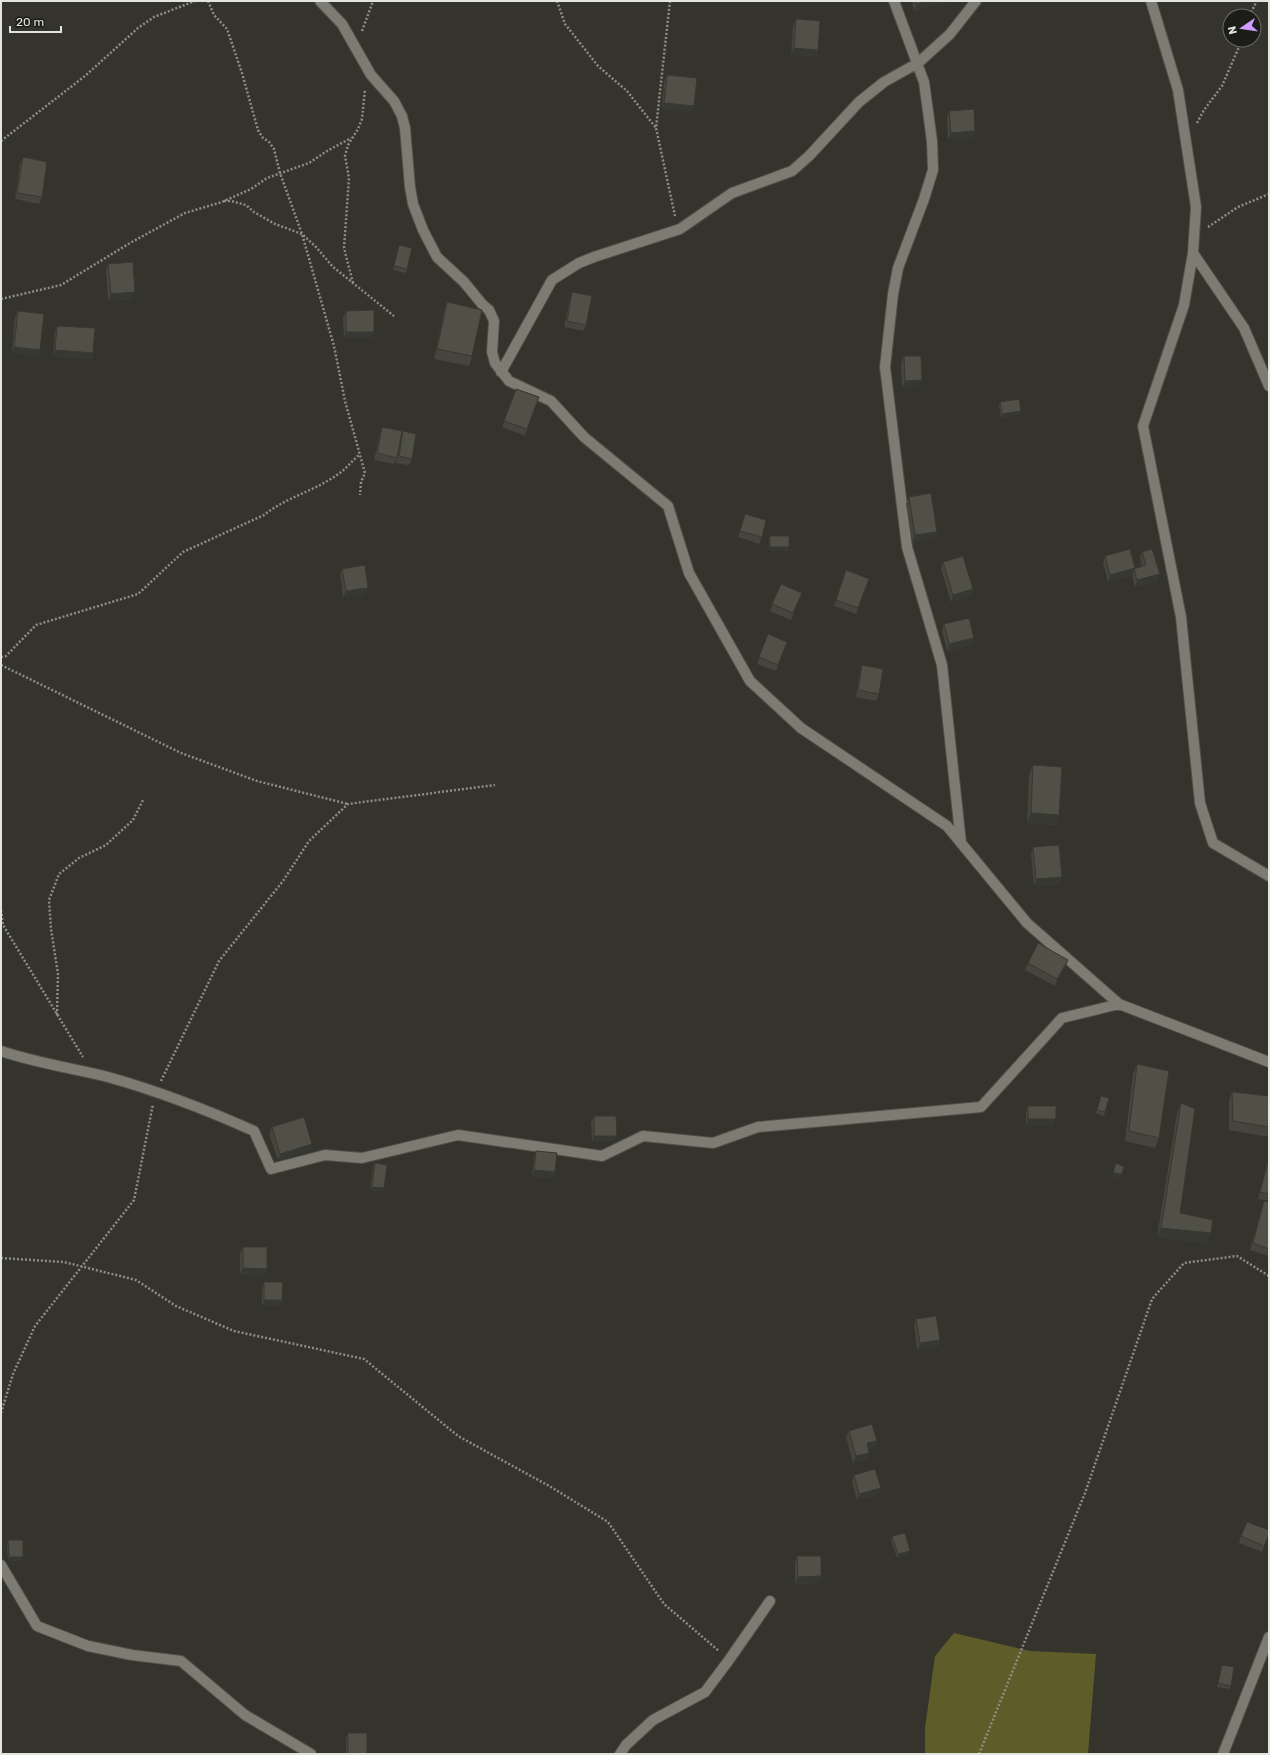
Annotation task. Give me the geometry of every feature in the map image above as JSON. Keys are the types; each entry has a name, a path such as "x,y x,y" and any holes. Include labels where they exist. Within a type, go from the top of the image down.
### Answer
{"street":[{"path":"320,1 342,24 371,75 394,101 402,116 405,128 410,187 413,204 423,230 437,256 460,278 489,310 494,321 492,352 495,362 501,372 508,381 551,401 584,437 668,506 689,573 750,682 801,728 947,826 1027,923 1119,1004 1269,1062"},
{"path":"894,1 924,82 932,141 933,170 924,199 898,268 893,294 885,366 907,547 942,665 962,843"},
{"path":"501,372 552,280 574,266 594,257 680,230 732,194 792,171 809,156 859,102 884,82 918,63 950,34 976,1"},
{"path":"1151,1 1178,90 1196,207 1195,237 1184,305 1143,426 1181,617 1200,803 1213,843 1269,876"},
{"path":"1193,253 1244,328 1269,386"},
{"path":"1,1052 20,1058 95,1074 198,1106 254,1131 271,1169 326,1155 362,1158 458,1135 602,1156 643,1136 713,1143 758,1127 981,1107 1062,1018 1119,1004"},
{"path":"1,1565 37,1626 88,1646 181,1661 245,1715 311,1754"},
{"path":"620,1754 626,1745 653,1720 704,1692 729,1660 770,1601"},
{"path":"1223,1754 1269,1637"}],"path":[{"path":"1,141 85,76 138,28 154,17 195,1"},
{"path":"208,1 214,14 227,29 242,73 258,130 263,138 269,142 274,149 280,173 302,234 334,346 345,401 360,454 364,473 361,482 360,495"},
{"path":"358,51 361,35 373,1"},
{"path":"558,1 565,24 598,66 627,91 656,128"},
{"path":"670,1 656,128 673,210 680,230"},
{"path":"1188,148 1204,110 1222,86 1239,48"},
{"path":"353,283 344,248 349,178 345,156 351,138 358,129 362,119 365,87"},
{"path":"1,299 61,285 130,243 185,213 222,202 251,189 267,178 309,163 351,138"},
{"path":"1195,237 1238,207 1269,194"},
{"path":"222,202 231,201 242,203 275,224 302,234 333,266 394,316"},
{"path":"1,657 6,656 36,625 138,594 183,552 264,515 274,507 320,485 338,475 360,454"},
{"path":"1,665 181,753 257,781 348,804 495,785"},
{"path":"57,1015 58,974 51,929 49,900 59,874 79,858 106,845 133,820 143,800"},
{"path":"1,1413 13,1374 35,1326 134,1200 155,1092 219,961 283,881 309,841 348,804"},
{"path":"1,910 2,925 95,1074"},
{"path":"979,1754 1084,1493 1152,1299 1184,1263 1238,1256 1269,1276"},
{"path":"1,1258 64,1262 136,1280 176,1306 234,1331 364,1359 458,1436 551,1487 608,1522 664,1604 729,1660"}],"shaded area":[{"path":"954,1633 1030,1651 1096,1654 1088,1754 925,1754 925,1728 935,1656"}],"building":[{"path":"916,1 929,1 917,4"},
{"path":"796,19 820,21 818,50 794,48"},
{"path":"667,75 697,78 694,106 664,103"},
{"path":"974,109 975,131 951,133 949,111"},
{"path":"23,157 47,162 42,197 17,193"},
{"path":"399,245 412,248 407,269 394,266"},
{"path":"133,262 135,292 111,294 108,264"},
{"path":"572,292 592,296 586,325 567,321"},
{"path":"447,302 482,310 472,356 437,349"},
{"path":"374,310 374,332 346,332 346,311"},
{"path":"18,311 44,314 40,350 14,347"},
{"path":"57,326 95,328 93,353 55,350"},
{"path":"904,356 921,356 922,380 905,381"},
{"path":"516,389 539,397 527,429 504,421"},
{"path":"1019,399 1021,411 1002,414 1000,402"},
{"path":"382,427 402,431 397,458 377,453"},
{"path":"403,431 416,434 412,459 399,456"},
{"path":"931,493 937,532 915,535 909,497"},
{"path":"745,514 766,520 762,537 740,531"},
{"path":"770,536 789,536 789,547 770,547"},
{"path":"1130,549 1135,568 1110,575 1105,556"},
{"path":"1152,549 1160,574 1137,580 1134,569 1146,565 1142,552"},
{"path":"963,556 973,589 953,595 943,562"},
{"path":"365,565 368,588 346,591 342,569"},
{"path":"846,570 869,579 858,608 836,600"},
{"path":"781,584 802,593 793,613 772,604"},
{"path":"969,618 974,638 949,644 944,624"},
{"path":"768,634 787,642 778,665 759,657"},
{"path":"862,665 883,669 879,694 858,690"},
{"path":"1033,765 1062,767 1059,815 1031,813"},
{"path":"1059,845 1062,877 1036,879 1033,847"},
{"path":"1038,943 1068,960 1057,979 1028,963"},
{"path":"1137,1064 1169,1071 1159,1138 1129,1131"},
{"path":"1232,1092 1269,1096 1269,1127 1233,1121"},
{"path":"1101,1096 1109,1098 1105,1112 1097,1110"},
{"path":"1181,1103 1195,1109 1180,1213 1213,1220 1211,1233 1161,1228"},
{"path":"1028,1106 1056,1106 1056,1119 1028,1119"},
{"path":"594,1116 616,1116 617,1136 594,1136"},
{"path":"304,1117 312,1144 280,1154 272,1127"},
{"path":"536,1151 557,1153 555,1172 534,1170"},
{"path":"1269,1158 1269,1194 1260,1192"},
{"path":"375,1163 387,1165 384,1188 372,1187"},
{"path":"1116,1163 1124,1167 1122,1174 1113,1173"},
{"path":"1264,1201 1269,1202 1269,1249 1253,1243"},
{"path":"243,1247 267,1247 267,1269 243,1268"},
{"path":"264,1282 283,1282 282,1300 264,1300"},
{"path":"936,1316 940,1340 920,1343 916,1319"},
{"path":"872,1424 877,1441 867,1443 869,1453 856,1456 849,1431"},
{"path":"2,1462 2,1485 1,1485"},
{"path":"875,1469 881,1488 859,1494 854,1475"},
{"path":"1247,1522 1269,1530 1264,1546 1241,1536"},
{"path":"905,1533 910,1551 898,1554 892,1536"},
{"path":"8,1540 23,1540 23,1557 9,1557"},
{"path":"797,1556 821,1556 821,1576 798,1577"},
{"path":"1222,1665 1234,1667 1231,1686 1218,1683"},
{"path":"348,1733 367,1733 367,1754 348,1754"}]}
